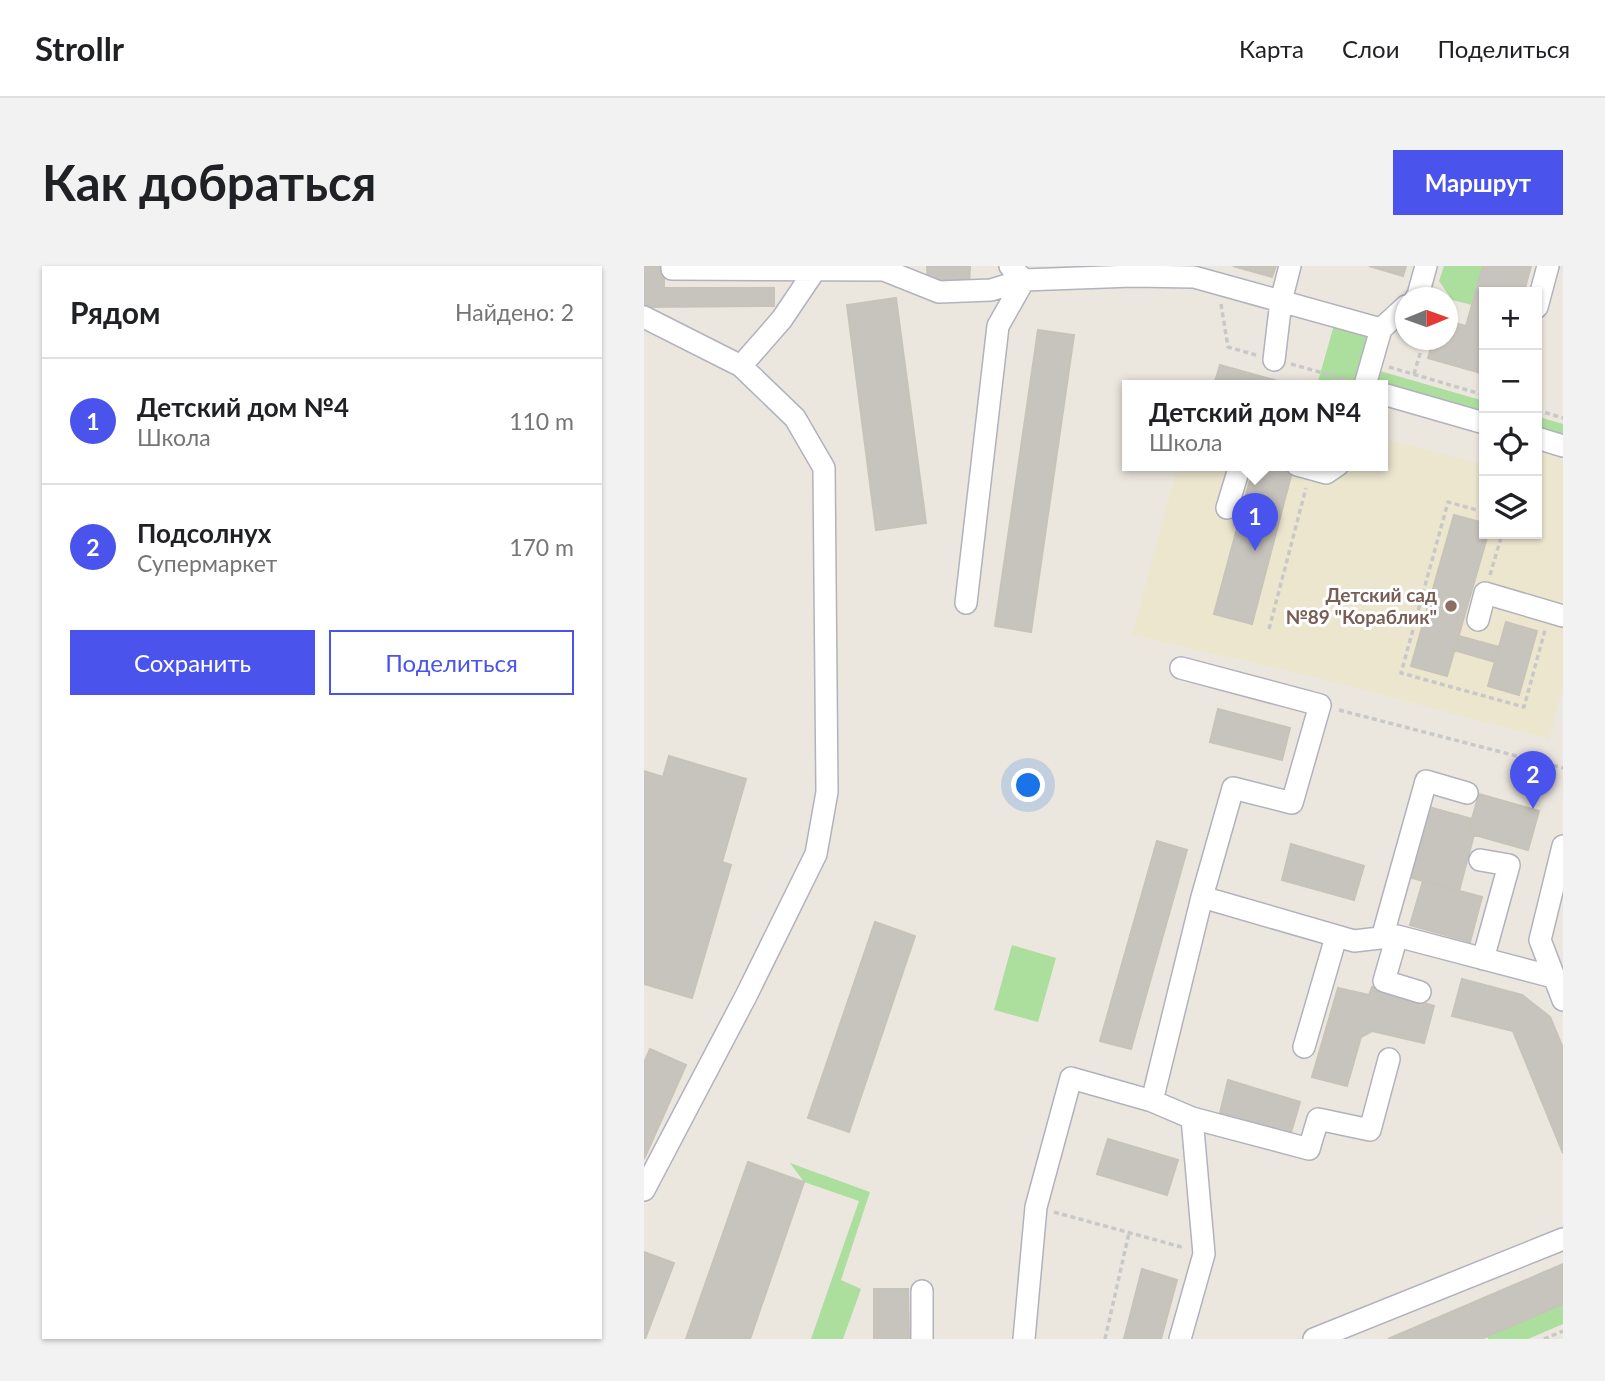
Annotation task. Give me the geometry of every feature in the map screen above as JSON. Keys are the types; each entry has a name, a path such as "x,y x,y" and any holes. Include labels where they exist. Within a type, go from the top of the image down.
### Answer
{"lane":[{"path":"672,266 671,269 884,270 939,292 991,290 1017,273 1194,277 1381,328"},
{"path":"1274,360 1280,301 1290,266"},
{"path":"1420,287 1426,266"},
{"path":"1542,288 1548,266"},
{"path":"741,366 782,319 816,270"},
{"path":"966,603 998,326 1017,273"},
{"path":"1366,380 1381,328 1395,315"},
{"path":"644,317 741,366 795,418 824,468 827,792 816,854 746,996 644,1190"},
{"path":"1388,395 1479,422"},
{"path":"1542,440 1563,446"},
{"path":"1227,508 1238,471"},
{"path":"1478,620 1485,593 1563,616"},
{"path":"1152,1101 1202,897 1233,788 1292,803 1320,705 1181,668"},
{"path":"1420,992 1384,981 1389,937 1426,781 1467,793"},
{"path":"1563,846 1560,882 1540,940 1563,1000"},
{"path":"1480,860 1509,865 1482,959"},
{"path":"1202,897 1336,937 1354,941 1389,937 1553,977"},
{"path":"1304,1047 1336,937"},
{"path":"1024,1339 1036,1207 1071,1078 1152,1101 1192,1118 1309,1149 1318,1119 1370,1130 1389,1059"},
{"path":"1180,1339 1204,1254 1192,1118"},
{"path":"1314,1339 1563,1239"},
{"path":"922,1292 922,1339"}],"path":[{"path":"1414,374 1421,350"},
{"path":"1387,367 1479,394"},
{"path":"1542,412 1563,418"},
{"path":"1269,629 1303,471"},
{"path":"1485,593 1501,539"},
{"path":"1320,705 1563,768"},
{"path":"1036,1207 1204,1254"},
{"path":"1105,1339 1129,1233"},
{"path":"1544,1339 1563,1331"}],"shaded area":[{"path":"1390,440 1479,464 1479,539 1542,539 1542,454 1563,460 1563,684 1549,739 1318,678 1132,635 1176,471 1388,471"}],"green space":[{"path":"1444,266 1483,266 1472,305 1458,302 1458,287 1443,287 1439,281"},
{"path":"1334,325 1373,337 1360,380 1318,380"},
{"path":"1380,371 1479,400 1479,410 1388,384 1388,380 1377,380"},
{"path":"1542,418 1563,424 1563,435 1542,429"},
{"path":"1012,945 1056,958 1038,1022 994,1010"},
{"path":"790,1163 870,1192 841,1280 861,1289 843,1339 811,1339 859,1201 804,1182"},
{"path":"1563,1304 1563,1324 1528,1339 1488,1339 1487,1336"}],"building":[{"path":"644,266 664,266 664,288 774,288 774,306 644,307"},
{"path":"927,266 970,266 969,285 928,284"},
{"path":"1233,266 1276,266 1272,277"},
{"path":"1369,266 1406,266 1403,276"},
{"path":"1483,266 1531,266 1525,287 1479,287 1479,373 1428,358 1430,350 1458,350 1458,324 1466,326"},
{"path":"896,298 926,523 876,530 847,305"},
{"path":"1038,330 1074,335 1031,632 995,626"},
{"path":"1220,365 1274,380 1216,380"},
{"path":"1252,471 1292,472 1252,624 1214,614"},
{"path":"1454,515 1479,522 1479,539 1487,539 1447,676 1411,666"},
{"path":"1506,622 1537,631 1519,695 1488,686"},
{"path":"1459,636 1499,647 1495,662 1454,650"},
{"path":"1218,709 1290,728 1282,760 1210,742"},
{"path":"669,756 746,779 722,862 731,865 692,998 644,984 644,771 663,777"},
{"path":"1479,794 1539,811 1528,850 1468,833"},
{"path":"1429,807 1472,819 1468,833 1474,835 1459,891 1409,877"},
{"path":"1157,841 1187,850 1131,1049 1100,1041"},
{"path":"1291,844 1364,866 1354,900 1282,880"},
{"path":"1423,881 1482,897 1470,942 1410,925"},
{"path":"875,922 915,936 849,1132 808,1118"},
{"path":"1462,979 1522,995 1550,1017 1563,1048 1563,1153 1513,1031 1452,1016"},
{"path":"1372,987 1434,1006 1424,1043 1372,1031 1361,1037 1347,1086 1312,1077 1338,988 1369,995"},
{"path":"650,1049 686,1065 644,1159 644,1063"},
{"path":"1228,1080 1300,1102 1290,1136 1219,1117"},
{"path":"1108,1139 1178,1160 1167,1195 1097,1174"},
{"path":"748,1162 804,1182 750,1339 686,1339"},
{"path":"644,1252 674,1263 645,1339 644,1339"},
{"path":"1563,1264 1563,1304 1481,1339 1388,1339"},
{"path":"1142,1269 1177,1280 1161,1339 1124,1339"},
{"path":"874,1289 908,1289 909,1339 874,1339"}],"place":[{"name":"Детский дом №4","path":"1255,551"},
{"name":"Детский сад №89 \"Кораблик\"","path":"1451,606"},
{"name":"Подсолнух","path":"1533,809"}]}
